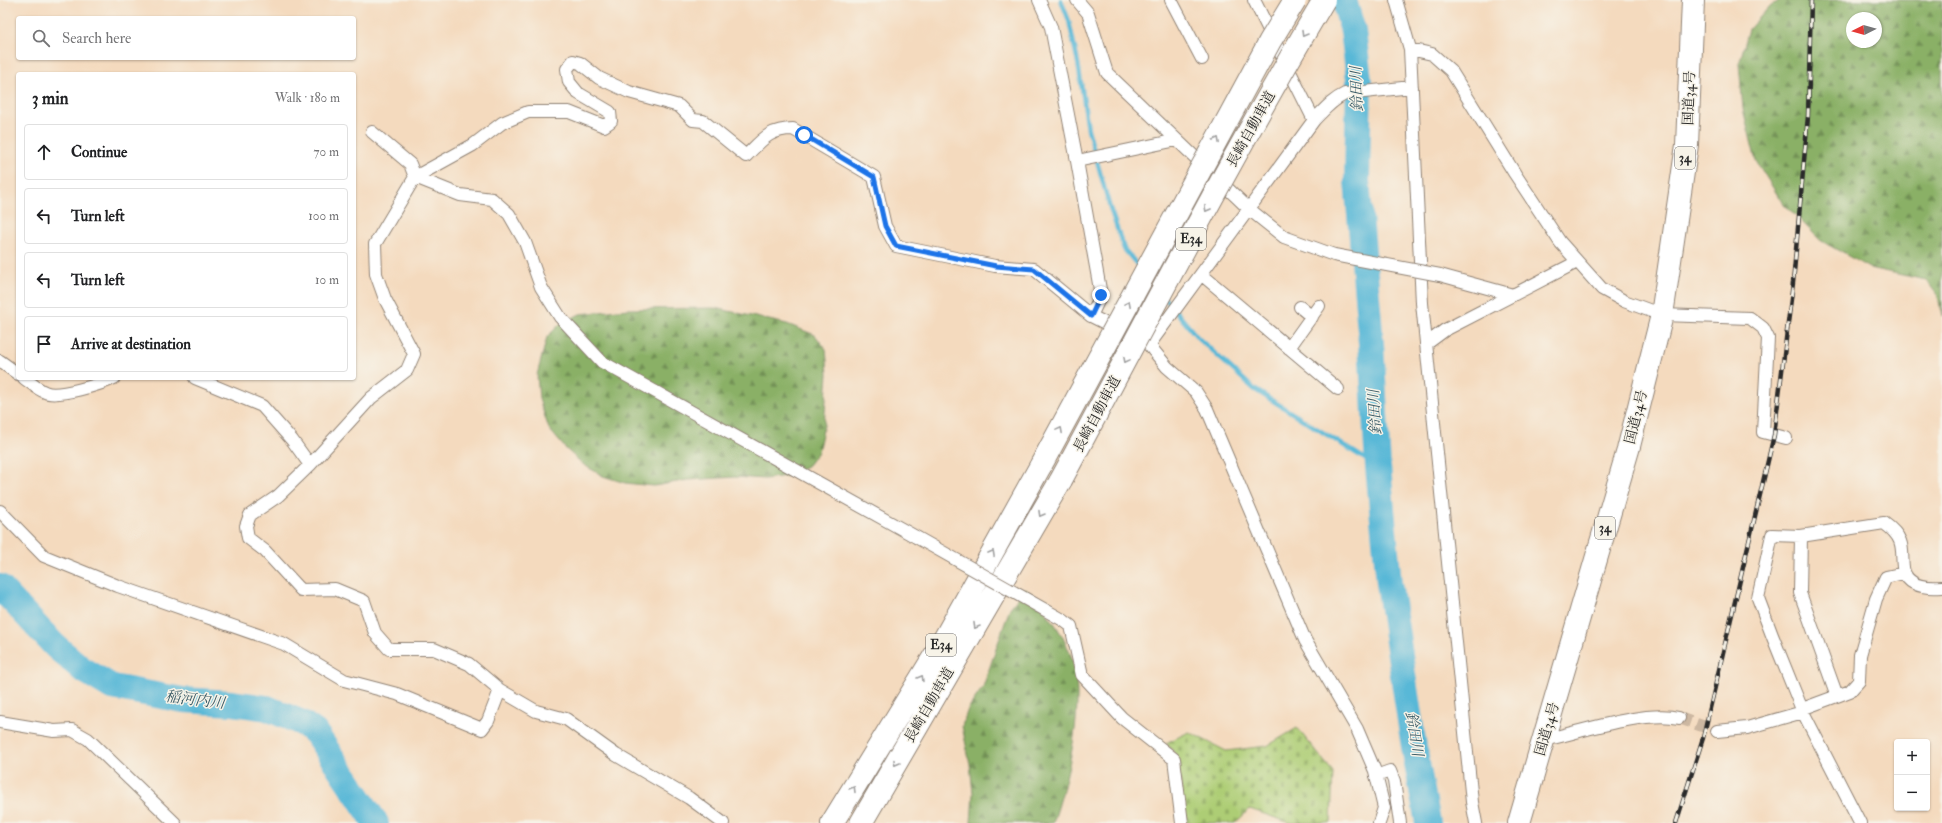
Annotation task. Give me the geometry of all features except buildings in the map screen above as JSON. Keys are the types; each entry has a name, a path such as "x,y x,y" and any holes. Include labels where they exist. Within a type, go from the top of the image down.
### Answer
{"highway":[{"name":"長崎自動車道","path":"832,822 938,650 1041,465 1270,41 1295,0"},
{"name":"長崎自動車道","path":"861,823 1061,480 1290,57 1324,0"},
{"name":"国道34号","path":"1519,823 1628,450 1662,315 1687,145 1693,0"}],"street":[{"path":"1039,0 1051,27 1082,160 1101,295 1091,316"},
{"path":"1077,0 1088,13 1107,72 1249,208 1284,237 1334,255 1440,275 1513,295"},
{"path":"1171,0 1202,59"},
{"path":"1254,0 1314,120"},
{"path":"1396,0 1410,49 1422,303 1472,802 1476,823"},
{"path":"1410,49 1432,54 1451,71 1515,174 1560,242 1602,289 1624,301 1662,315 1750,318 1763,328 1768,338 1763,432 1786,438"},
{"path":"723,823 689,798 616,755 566,719 536,711 500,690 469,664 434,649 389,648 375,633 364,601 335,589 301,590 265,551 248,538 246,526 250,515 278,496 310,466 371,398 407,370 414,354 385,299 376,274 375,244 414,177 473,145 502,123 528,112 569,112 604,126 612,121 610,112 578,93 569,82 566,69 573,61 580,63 599,78 629,92 679,106 693,120 702,121 746,156 766,136 780,129 794,129 874,177 885,226 896,246 996,266 1034,269 1091,316 1149,345 1167,367 1196,392 1207,410 1305,640 1357,729 1376,776 1384,808 1379,823"},
{"path":"1149,345 1314,120 1336,98 1346,94 1412,87"},
{"path":"372,132 410,164 414,177"},
{"path":"1082,160 1177,140"},
{"path":"414,177 460,195 492,199 509,214 525,242 541,287 560,317 602,362 1063,620 1070,626 1082,675 1122,718 1174,759 1182,823"},
{"path":"1426,344 1445,330 1577,262"},
{"path":"1201,274 1338,389"},
{"path":"1289,348 1319,306"},
{"path":"1300,307 1312,317"},
{"path":"0,361 16,373"},
{"path":"27,380 46,393 64,392 109,380"},
{"path":"201,380 262,406 292,440 310,466"},
{"path":"0,511 44,556 118,586 284,644 344,680 398,694 482,729 488,721 500,690"},
{"path":"1860,823 1803,710 1758,598 1772,535 1801,536 1884,523 1894,529 1900,542 1904,572 1911,581 1926,589 1942,587"},
{"path":"1801,536 1800,593 1837,696"},
{"path":"1717,731 1747,728 1803,710 1850,691 1859,681 1860,655 1876,599 1886,577 1904,572"},
{"path":"1544,740 1646,717 1670,716 1679,718"},
{"path":"0,722 54,731 72,730 88,739 176,823"},
{"path":"1376,776 1390,771 1394,781 1400,823"}],"green space":[{"path":"1782,0 1942,0 1942,316 1938,296 1926,280 1869,268 1820,240 1782,202 1756,161 1743,109 1739,64 1749,29 1771,5"},
{"path":"715,308 787,324 815,335 826,349 828,374 824,425 818,452 808,465 793,475 765,479 735,477 688,480 654,486 625,483 603,476 584,465 566,449 549,429 539,399 537,375 547,337 560,324 580,314 628,309"},
{"path":"1026,588 1046,611 1058,628 1071,656 1077,694 1074,740 1070,762 1053,823 971,823 973,793 970,764 962,726 968,709 983,687 1010,608"},
{"path":"1297,728 1333,772 1331,823 1290,823 1250,809 1235,823 1187,823 1176,755 1166,743 1189,732 1226,751 1267,746"}],"waterway":[{"path":"1061,0 1069,21 1078,63 1088,129 1110,208 1124,249 1140,268"},
{"name":"鈴田川","path":"1344,0 1353,31 1359,79 1357,181 1371,343 1378,467 1389,583 1414,747 1428,823"},
{"path":"1165,298 1198,338 1254,389 1378,467"},
{"name":"稲河内川","path":"0,587 55,646 82,669 112,687 183,700 232,703 267,708 302,723 315,732 376,823"}],"tunnel":[{"path":"1679,718 1717,731"}],"railway":[{"path":"1676,823 1703,738 1774,435 1793,283 1808,116 1811,0"}],"route":[{"path":"804,135 874,177 885,226 896,246 996,266 1034,269 1091,316 1101,295"}]}
